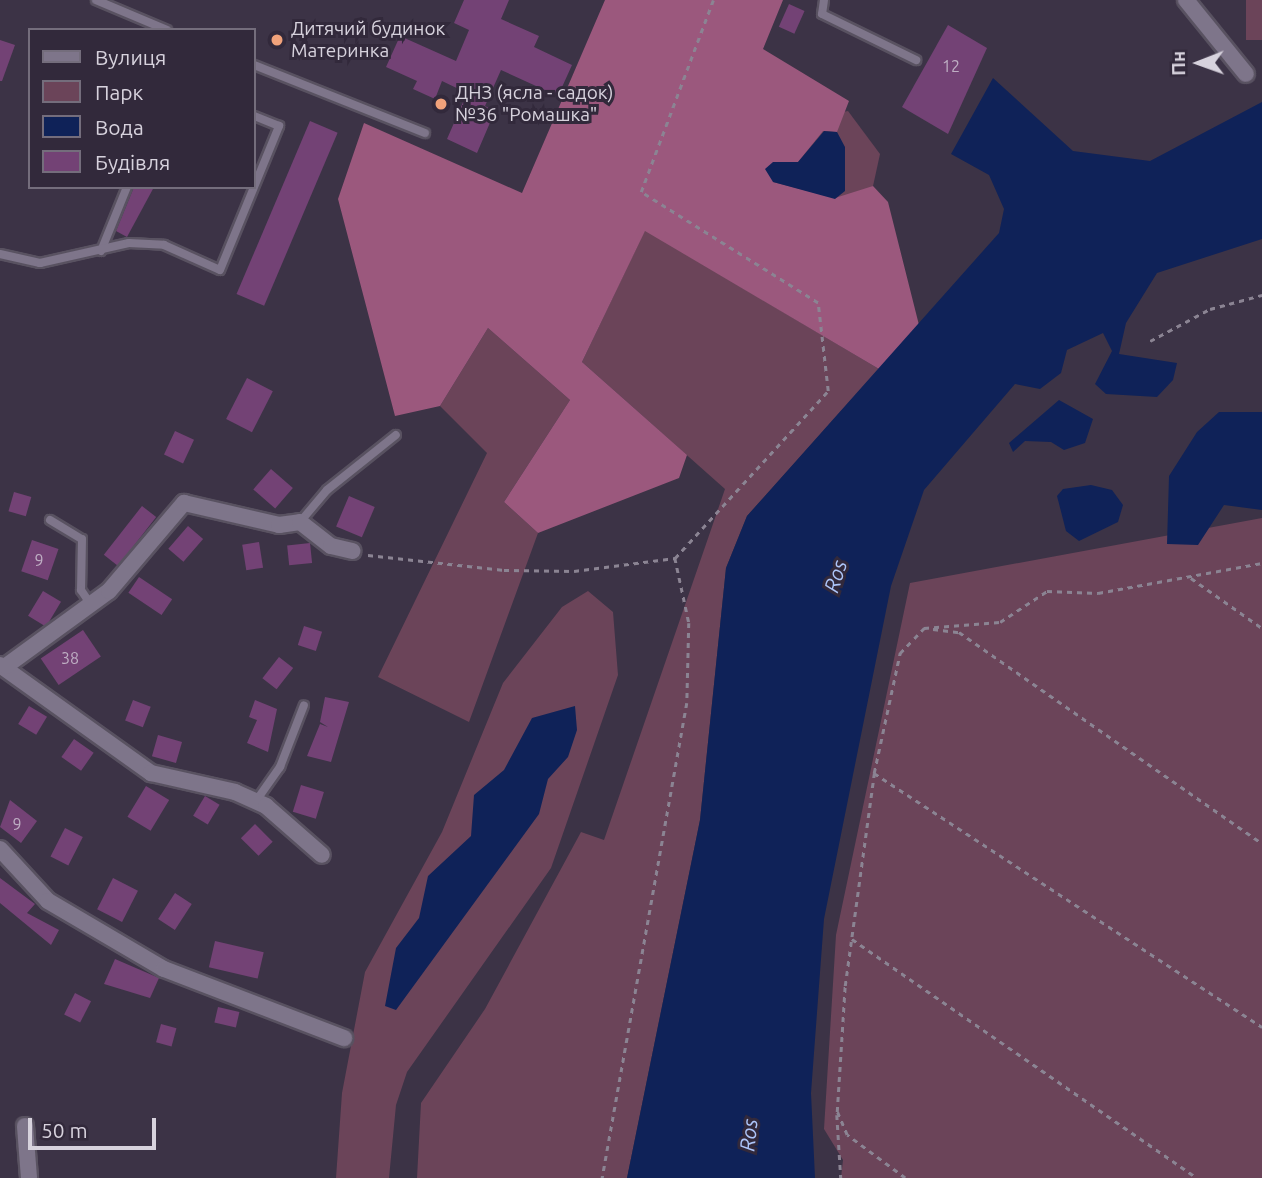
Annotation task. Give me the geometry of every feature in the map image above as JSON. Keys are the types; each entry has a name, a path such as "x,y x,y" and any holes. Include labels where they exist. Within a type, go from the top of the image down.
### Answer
{"street":[{"path":"1186,0 1245,74"},
{"path":"322,855 256,801 150,773 50,706 3,665 91,605 184,503 279,525 300,522 331,546 352,551"},
{"path":"0,849 48,901 164,969 344,1038"},
{"path":"25,1126 29,1178"}],"lane":[{"path":"96,0 162,28"},
{"path":"824,0 821,14 916,60"},
{"path":"256,66 425,133"},
{"path":"256,117 279,126 256,182"},
{"path":"101,251 126,189"},
{"path":"0,254 40,263 129,243 164,245 220,270 253,189"},
{"path":"300,522 327,490 396,435"},
{"path":"50,520 82,539 81,590 91,605"},
{"path":"256,801 280,767 304,705"}],"path":[{"path":"352,551 402,563 504,570 575,570 675,558 828,391 817,303 641,192 713,0"},
{"path":"1150,341 1210,309 1262,295"},
{"path":"602,1178 687,703 688,623 675,558"},
{"path":"841,1178 837,1112 852,939 874,773 900,653 924,628 999,622 1047,591 1098,593 1262,564"},
{"path":"1191,578 1262,628"},
{"path":"924,628 959,632 1262,844"},
{"path":"874,773 1262,1027"},
{"path":"852,939 1197,1178"},
{"path":"837,1112 847,1135 905,1178"}],"green space":[{"path":"1246,0 1262,0 1262,40 1246,40"},
{"path":"848,111 880,154 873,186 840,213 761,183 727,134"},
{"path":"645,230 879,369 747,516 726,568 700,820 627,1178 417,1178 421,1103 485,1009 581,832 604,840 725,489 582,362"},
{"path":"488,328 570,400 504,502 538,533 469,722 378,677 487,453 440,406"},
{"path":"1262,518 1262,1178 841,1178 843,1160 824,1129 836,935 910,583"},
{"path":"588,591 613,612 618,675 551,868 407,1072 396,1105 389,1178 336,1178 342,1093 365,972 442,832 503,683 562,607"}],"shaded area":[{"path":"605,0 783,0 763,49 849,101 837,132 823,131 798,162 773,162 773,182 835,198 873,186 888,202 919,325 879,369 645,231 582,362 687,455 679,478 538,533 504,502 570,400 488,328 440,406 395,416 338,199 364,123 522,193"}],"water":[{"name":"Ros","path":"993,78 1073,151 1150,161 1262,102 1262,239 1157,273 1126,323 1119,354 1177,363 1173,380 1157,397 1106,394 1095,384 1112,351 1103,333 1067,350 1061,373 1040,389 1015,384 924,490 891,586 824,919 811,1093 815,1178 627,1178 700,820 726,568 747,516 999,233 1004,209 989,175 951,154"},
{"path":"824,131 837,132 845,147 845,191 835,199 773,182 765,169 773,162 798,162"},
{"path":"1059,400 1093,419 1085,443 1064,450 1051,442 1025,441 1013,452 1009,443"},
{"path":"1219,412 1262,412 1262,510 1224,505 1198,545 1167,544 1169,476 1197,432"},
{"path":"1091,485 1112,490 1123,505 1118,522 1079,541 1066,531 1057,496 1063,489"},
{"path":"575,706 577,730 568,757 548,779 539,814 396,1010 385,1006 396,948 419,918 428,876 471,836 474,795 504,770 532,718"}],"building":[{"path":"464,0 509,0 501,19 539,36 534,47 572,65 558,96 501,70 485,106 495,111 477,153 447,139 467,93 442,81 435,99 413,89 417,81 386,67 400,36 456,61 469,30 454,23"},
{"path":"789,4 805,11 794,34 779,27"},
{"path":"948,25 987,48 948,134 902,107"},
{"path":"0,40 15,45 2,81 0,81"},
{"path":"310,121 338,133 264,306 237,294"},
{"path":"133,189 153,189 127,237 116,231"},
{"path":"247,378 273,391 252,432 226,419"},
{"path":"175,431 194,440 183,463 164,455"},
{"path":"271,469 293,488 275,508 253,489"},
{"path":"14,492 31,497 26,516 8,511"},
{"path":"349,496 375,507 362,537 336,526"},
{"path":"142,506 156,517 118,566 104,555"},
{"path":"188,526 203,539 183,562 168,549"},
{"path":"32,540 58,549 48,580 21,571"},
{"path":"259,542 263,568 246,570 242,545"},
{"path":"310,543 312,563 289,565 287,545"},
{"path":"139,577 172,599 162,615 128,593"},
{"path":"43,591 61,602 46,627 28,616"},
{"path":"304,626 322,632 316,651 298,645"},
{"path":"83,630 101,657 59,685 41,659"},
{"path":"279,657 293,668 277,689 262,678"},
{"path":"325,697 349,702 331,762 307,756 320,724 328,727 320,722"},
{"path":"133,700 151,707 143,727 125,721"},
{"path":"255,700 277,709 268,752 247,743 257,720 249,717"},
{"path":"29,706 47,717 36,735 18,724"},
{"path":"158,735 182,742 176,763 152,756"},
{"path":"74,739 94,753 81,771 61,757"},
{"path":"301,785 324,792 316,819 293,812"},
{"path":"146,786 169,800 151,831 127,817"},
{"path":"205,796 220,805 208,824 193,816"},
{"path":"10,800 37,821 21,843 0,827"},
{"path":"255,824 273,842 259,856 241,838"},
{"path":"65,828 83,837 68,866 50,857"},
{"path":"0,878 35,904 27,913 59,930 51,945 0,903"},
{"path":"113,878 138,891 122,922 97,909"},
{"path":"175,893 192,904 175,930 158,919"},
{"path":"215,941 264,952 258,979 209,967"},
{"path":"115,959 159,978 150,998 104,984"},
{"path":"75,993 91,1001 80,1023 64,1014"},
{"path":"218,1007 239,1012 236,1028 214,1023"},
{"path":"161,1024 176,1028 172,1046 156,1042"}],"place":[{"name":"Дитячий будинок Материнка","path":"277,40"},
{"name":"ДНЗ (ясла - садок) №36 \"Ромашка\"","path":"441,104"}]}
